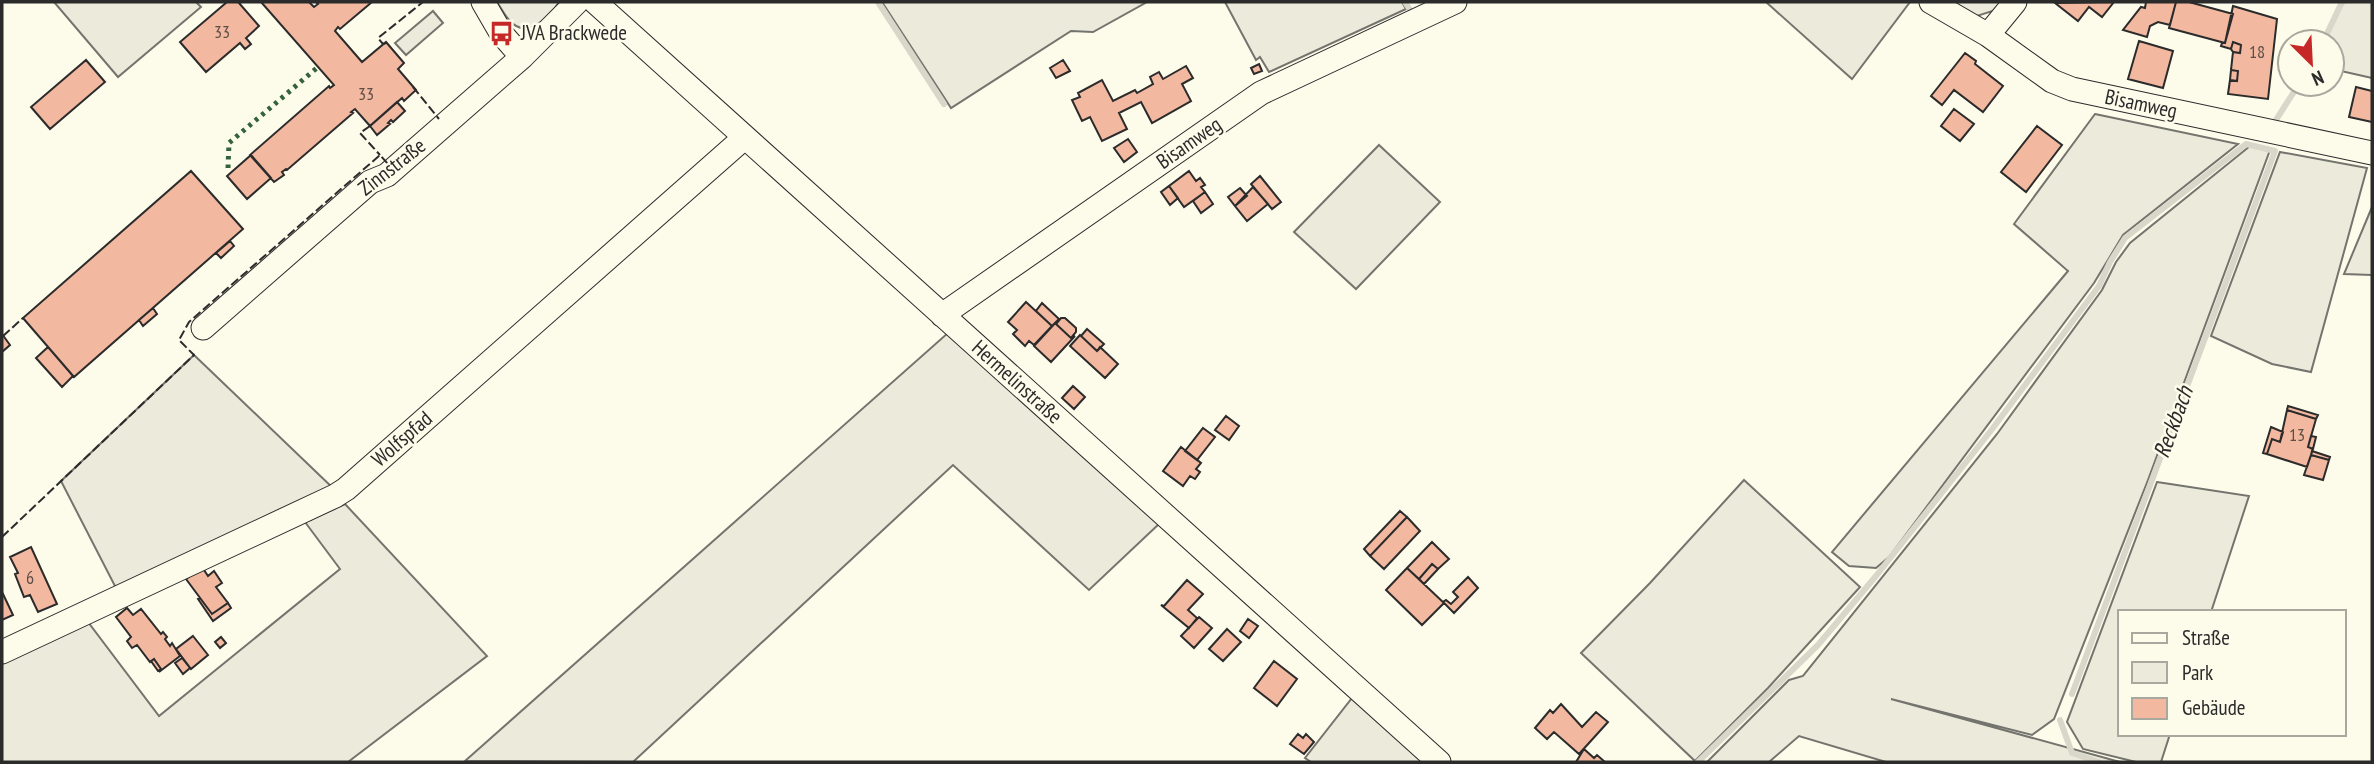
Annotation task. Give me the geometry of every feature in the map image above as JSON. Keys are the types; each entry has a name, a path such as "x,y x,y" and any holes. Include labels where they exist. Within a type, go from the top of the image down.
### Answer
{"street":[{"path":"482,2 501,33 522,57"},
{"name":"Zinnstraße","path":"203,328 370,183 387,175 522,57 578,2"},
{"name":"Hermelinstraße","path":"595,2 1439,762"},
{"name":"Bisamweg","path":"942,315 1261,93 1455,2"},
{"name":"Bisamweg","path":"1931,2 1988,34 2052,80 2072,89 2372,153"},
{"path":"1988,34 2015,2"},
{"name":"Wolfspfad","path":"2,652 346,489 744,138"}],"green space":[{"path":"54,2 196,2 201,7 118,77"},
{"path":"497,2 559,2 544,20 524,28 510,21"},
{"path":"882,2 1147,2 1093,32 1071,31 951,108"},
{"path":"1225,2 1402,2 1406,9 1269,72 1260,57 1256,60"},
{"path":"1766,2 1910,2 1852,79"},
{"path":"1953,2 2007,2 2002,8 1977,16"},
{"path":"2344,2 2372,2 2372,78 2346,72 2346,28 2329,28"},
{"path":"2095,114 2238,144 2123,235 2094,283 1889,557 1876,568 1849,566 1832,552 2068,271 2014,224"},
{"path":"1379,145 1440,202 1356,289 1294,232"},
{"path":"2250,146 2270,150 2148,480 2054,719 2032,735 1891,699 2120,762 1886,762 1799,736 1769,762 1707,762 1789,680 1803,676 1997,434 2102,290 2116,262 2130,243"},
{"path":"2280,152 2367,168 2311,372 2272,364 2211,336"},
{"path":"2372,207 2372,275 2344,274"},
{"path":"949,332 1160,523 1089,590 953,465 633,762 465,761"},
{"path":"194,355 336,491 117,590 61,481"},
{"path":"1744,480 1860,587 1768,688 1695,761 1581,653 1650,583"},
{"path":"2157,482 2249,496 2212,610 2118,610 2118,736 2169,736 2161,762 2136,762 2083,749 2067,722"},
{"path":"345,504 487,656 348,762 2,762 2,662 88,622 159,716 340,569 305,522"},
{"path":"1352,698 1424,762 1311,762 1305,758"}],"shaded area":[{"path":"433,11 443,23 406,55 395,43"}],"building":[{"path":"227,2 241,2 239,3 259,26 246,38 251,44 245,49 240,43 206,72 180,42"},
{"path":"261,2 309,2 314,7 318,4 316,2 372,2 335,31 362,62 386,42 404,63 398,69 416,90 404,101 402,98 370,126 355,109 274,182 250,155 329,86 330,88 334,85"},
{"path":"2114,2 2102,17 2089,7 2078,21 2055,3"},
{"path":"2146,2 2176,2 2170,25 2158,22 2150,26 2147,37 2123,30 2141,7 2145,8"},
{"path":"2176,2 2189,2 2233,14 2225,43 2169,28"},
{"path":"2233,6 2277,19 2268,99 2228,94 2230,80 2237,81 2238,71 2231,70 2233,52 2240,53 2241,45 2233,42 2231,49 2221,46 2225,43"},
{"path":"2139,41 2173,51 2163,88 2128,79"},
{"path":"2233,42 2241,45 2240,53 2231,49"},
{"path":"1965,53 2003,86 1983,112 1954,90 1942,105 1931,96"},
{"path":"86,60 105,82 50,129 31,107"},
{"path":"1063,60 1070,71 1056,78 1050,68"},
{"path":"1259,64 1262,71 1254,74 1251,68"},
{"path":"1186,66 1193,78 1182,84 1191,101 1152,123 1141,102 1119,113 1127,129 1102,141 1090,117 1082,121 1072,100 1080,97 1078,93 1102,80 1113,101 1153,84 1150,77 1159,72 1163,79"},
{"path":"2231,70 2238,71 2237,81 2230,80"},
{"path":"2356,87 2372,91 2372,122 2349,117"},
{"path":"397,102 405,111 393,122 391,120 377,135 370,126"},
{"path":"1954,109 1974,124 1960,141 1941,126"},
{"path":"2037,126 2062,145 2026,192 2001,172"},
{"path":"1128,139 1137,152 1124,162 1114,148"},
{"path":"251,155 271,178 247,199 227,176"},
{"path":"191,171 243,229 74,377 23,318"},
{"path":"1189,171 1196,181 1200,178 1205,185 1201,187 1205,192 1184,207 1169,186"},
{"path":"1260,176 1281,202 1272,209 1251,184"},
{"path":"1169,186 1178,198 1170,205 1161,192"},
{"path":"1253,187 1268,204 1247,221 1235,206"},
{"path":"1240,188 1247,196 1235,206 1228,197"},
{"path":"1205,192 1213,204 1201,213 1193,201"},
{"path":"230,241 234,246 221,258 216,253"},
{"path":"1026,302 1052,326 1034,345 1029,341 1025,346 1013,334 1017,330 1008,322"},
{"path":"1042,303 1059,319 1052,326 1036,311"},
{"path":"153,308 157,314 143,326 139,320"},
{"path":"1061,318 1065,318 1076,328 1071,338 1056,324"},
{"path":"1058,320 1056,324 1071,338 1075,336 1051,362 1034,346"},
{"path":"1087,329 1104,344 1097,351 1081,336"},
{"path":"2,334 10,345 2,352"},
{"path":"1080,335 1097,351 1100,347 1118,364 1105,378 1070,346"},
{"path":"48,347 73,376 62,387 36,358"},
{"path":"1073,386 1085,397 1074,409 1062,398"},
{"path":"2288,406 2318,415 2316,419 2287,410"},
{"path":"2287,410 2316,419 2308,447 2313,449 2307,467 2267,454 2272,439 2280,442"},
{"path":"1226,416 1239,426 1229,440 1215,430"},
{"path":"2271,427 2283,432 2280,442 2272,439 2267,454 2263,453"},
{"path":"1203,428 1215,437 1197,460 1185,451"},
{"path":"2311,436 2316,437 2313,449 2308,447"},
{"path":"1181,447 1201,463 1196,469 1200,472 1195,479 1190,476 1183,486 1163,471"},
{"path":"2312,451 2330,457 2329,460 2311,455"},
{"path":"2311,455 2329,460 2323,480 2304,475"},
{"path":"1400,511 1407,517 1370,556 1364,549"},
{"path":"1407,517 1420,531 1384,569 1370,556"},
{"path":"1432,542 1449,559 1438,569 1432,564 1419,579 1407,568"},
{"path":"31,547 57,604 38,612 30,595 24,597 15,574 18,573 10,557"},
{"path":"1432,564 1438,569 1424,584 1419,579"},
{"path":"202,567 208,576 214,571 222,583 216,587 228,603 212,614 186,579"},
{"path":"1407,568 1444,603 1422,625 1386,590"},
{"path":"1468,577 1478,588 1454,613 1443,602 1446,600 1451,604 1458,597 1453,592"},
{"path":"1187,580 1203,594 1188,610 1197,618 1189,628 1161,605 1164,606"},
{"path":"2,595 13,615 2,620"},
{"path":"200,598 212,614 228,603 231,608 213,621 198,599"},
{"path":"127,608 133,615 141,609 161,634 163,632 167,637 165,639 170,646 172,643 180,656 159,672 161,669 154,659 150,662 137,645 132,648 127,641 131,637 116,617"},
{"path":"1199,617 1212,628 1194,648 1181,636"},
{"path":"1248,619 1258,626 1249,638 1240,631"},
{"path":"1227,629 1241,642 1223,661 1209,649"},
{"path":"193,636 208,655 191,669 176,649"},
{"path":"221,637 226,643 220,648 215,642"},
{"path":"182,658 190,668 183,674 175,663"},
{"path":"154,659 161,669 158,671 151,661"},
{"path":"1274,661 1297,679 1277,706 1254,688"},
{"path":"1561,704 1582,727 1596,712 1608,722 1579,754 1554,732 1547,739 1535,728 1550,710 1553,713"},
{"path":"1298,734 1303,738 1306,734 1314,742 1304,754 1290,744"},
{"path":"1584,749 1594,758 1597,755 1605,762 1576,762"}],"waterway":[{"path":"878,2 944,104"},
{"path":"1405,2 1410,10"},
{"name":"Reckbach","path":"2330,28 2342,2"},
{"name":"Reckbach","path":"2274,123 2290,98"},
{"path":"1698,762 1818,645 1876,576 1993,428 2099,286 2125,238 2246,144 2275,151 2072,694"},
{"name":"Reckbach","path":"2060,720 2072,753 2099,762"}],"hedge":[{"path":"228,168 229,143 318,67"}],"fence":[{"path":"386,43 383,44 378,38 423,2"},
{"path":"413,87 439,119"},
{"path":"370,126 360,133 380,155"},
{"path":"2,537 194,355 179,340 189,322 380,155 389,165"},
{"path":"3,336 23,318"}],"place":[{"name":"JVA Brackwede","path":"501,33"}]}
